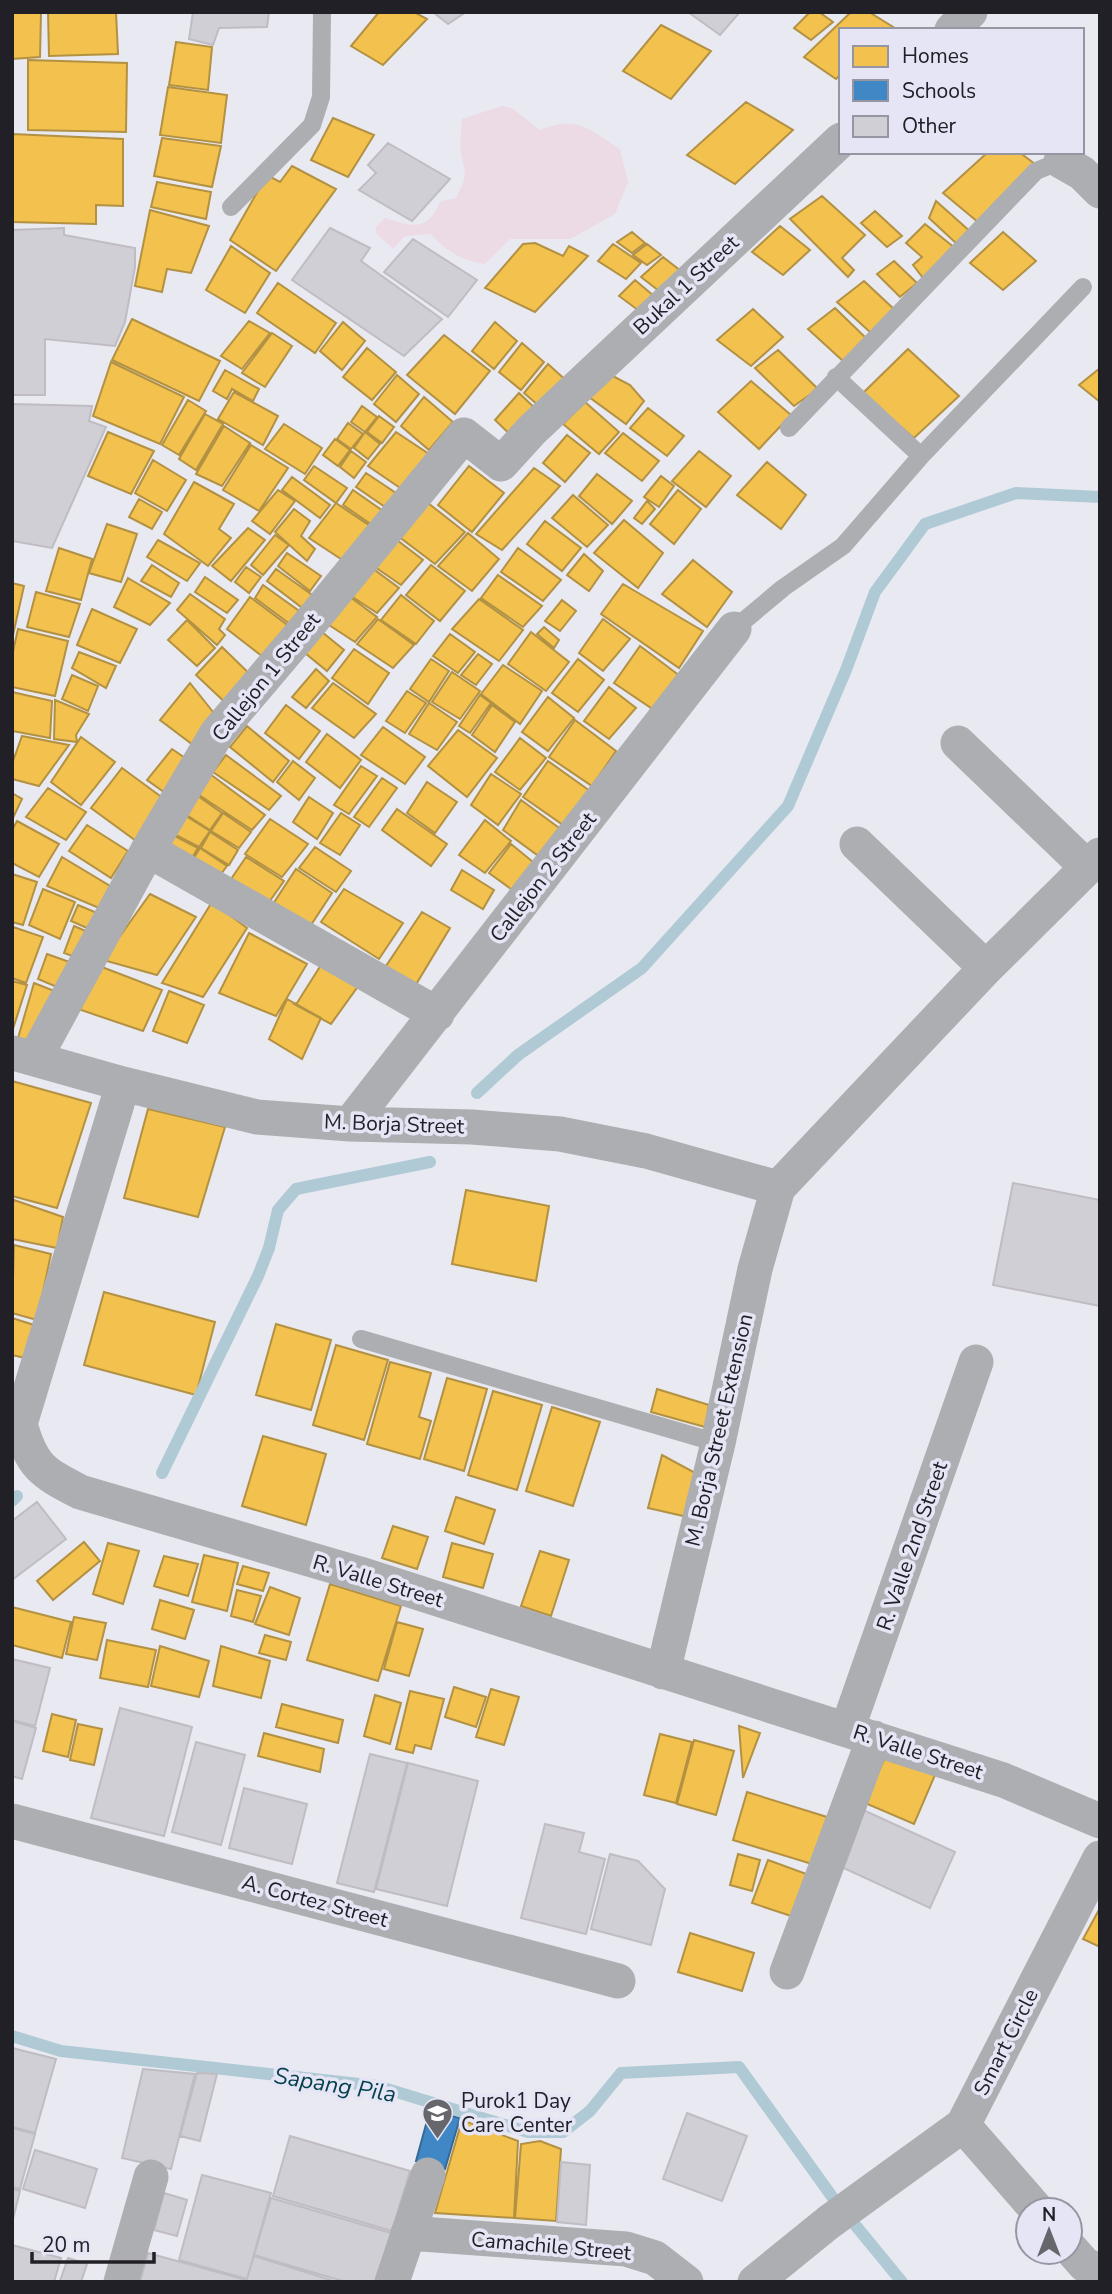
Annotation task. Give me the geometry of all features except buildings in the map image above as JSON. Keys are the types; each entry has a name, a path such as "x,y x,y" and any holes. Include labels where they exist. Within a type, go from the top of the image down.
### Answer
{"street":[{"path":"954,28 970,12"},
{"name":"Bukal 1 Street","path":"532,430 839,142"},
{"path":"1061,161 1082,173 1100,191"},
{"name":"Callejon 1 Street","path":"24,1056 217,733 464,435 501,464 532,430"},
{"name":"Callejon 2 Street","path":"350,1124 734,629"},
{"path":"778,1188 986,968 1094,861 958,743"},
{"path":"857,844 986,968"},
{"path":"148,850 437,1014"},
{"name":"M. Borja Street","path":"24,1056 257,1117 560,1134 646,1150 778,1188"},
{"name":"R. Valle Street","path":"124,1084 20,1424 33,1461 51,1477 80,1492 360,1574 1003,1780 1100,1821"},
{"name":"M. Borja Street Extension","path":"663,1672 718,1443 755,1269 778,1188"},
{"name":"R. Valle 2nd Street","path":"787,1972 976,1362"},
{"name":"A. Cortez Street","path":"12,1821 618,1981"},
{"name":"Smart Circle","path":"963,2125 1100,1858"},
{"path":"755,2282 862,2197 963,2125 1025,2196"},
{"path":"393,2282 428,2175"},
{"path":"121,2282 151,2177"},
{"name":"Camachile Street","path":"408,2233 626,2249 655,2258 685,2282"},
{"path":"1084,2264 1100,2271"}],"lane":[{"path":"231,207 312,125 321,97 322,12"},
{"path":"789,428 1035,171 1061,161"},
{"path":"734,629 783,588 842,546 921,456 1083,287"},
{"path":"836,377 921,456"},
{"path":"361,1339 718,1443"}],"shaded area":[{"path":"502,106 512,108 540,130 564,124 582,126 620,149 628,182 615,214 570,239 510,239 485,264 455,254 431,234 405,236 393,249 376,233 376,227 385,218 419,225 430,218 441,201 456,198 465,172 460,148 462,119"}],"waterway":[{"path":"477,1093 518,1055 642,968 788,806 846,670 875,592 925,524 1016,493 1100,497"},
{"path":"162,1473 258,1276 269,1248 278,1210 296,1189 430,1162"},
{"path":"12,1501 17,1496"},
{"name":"Sapang Pila","path":"12,2036 61,2051 377,2086 528,2132 563,2132 590,2111 621,2073 739,2067 833,2198 902,2282"}],"place":[{"name":"Purok1 Day Care Center","path":"438,2140"}]}
